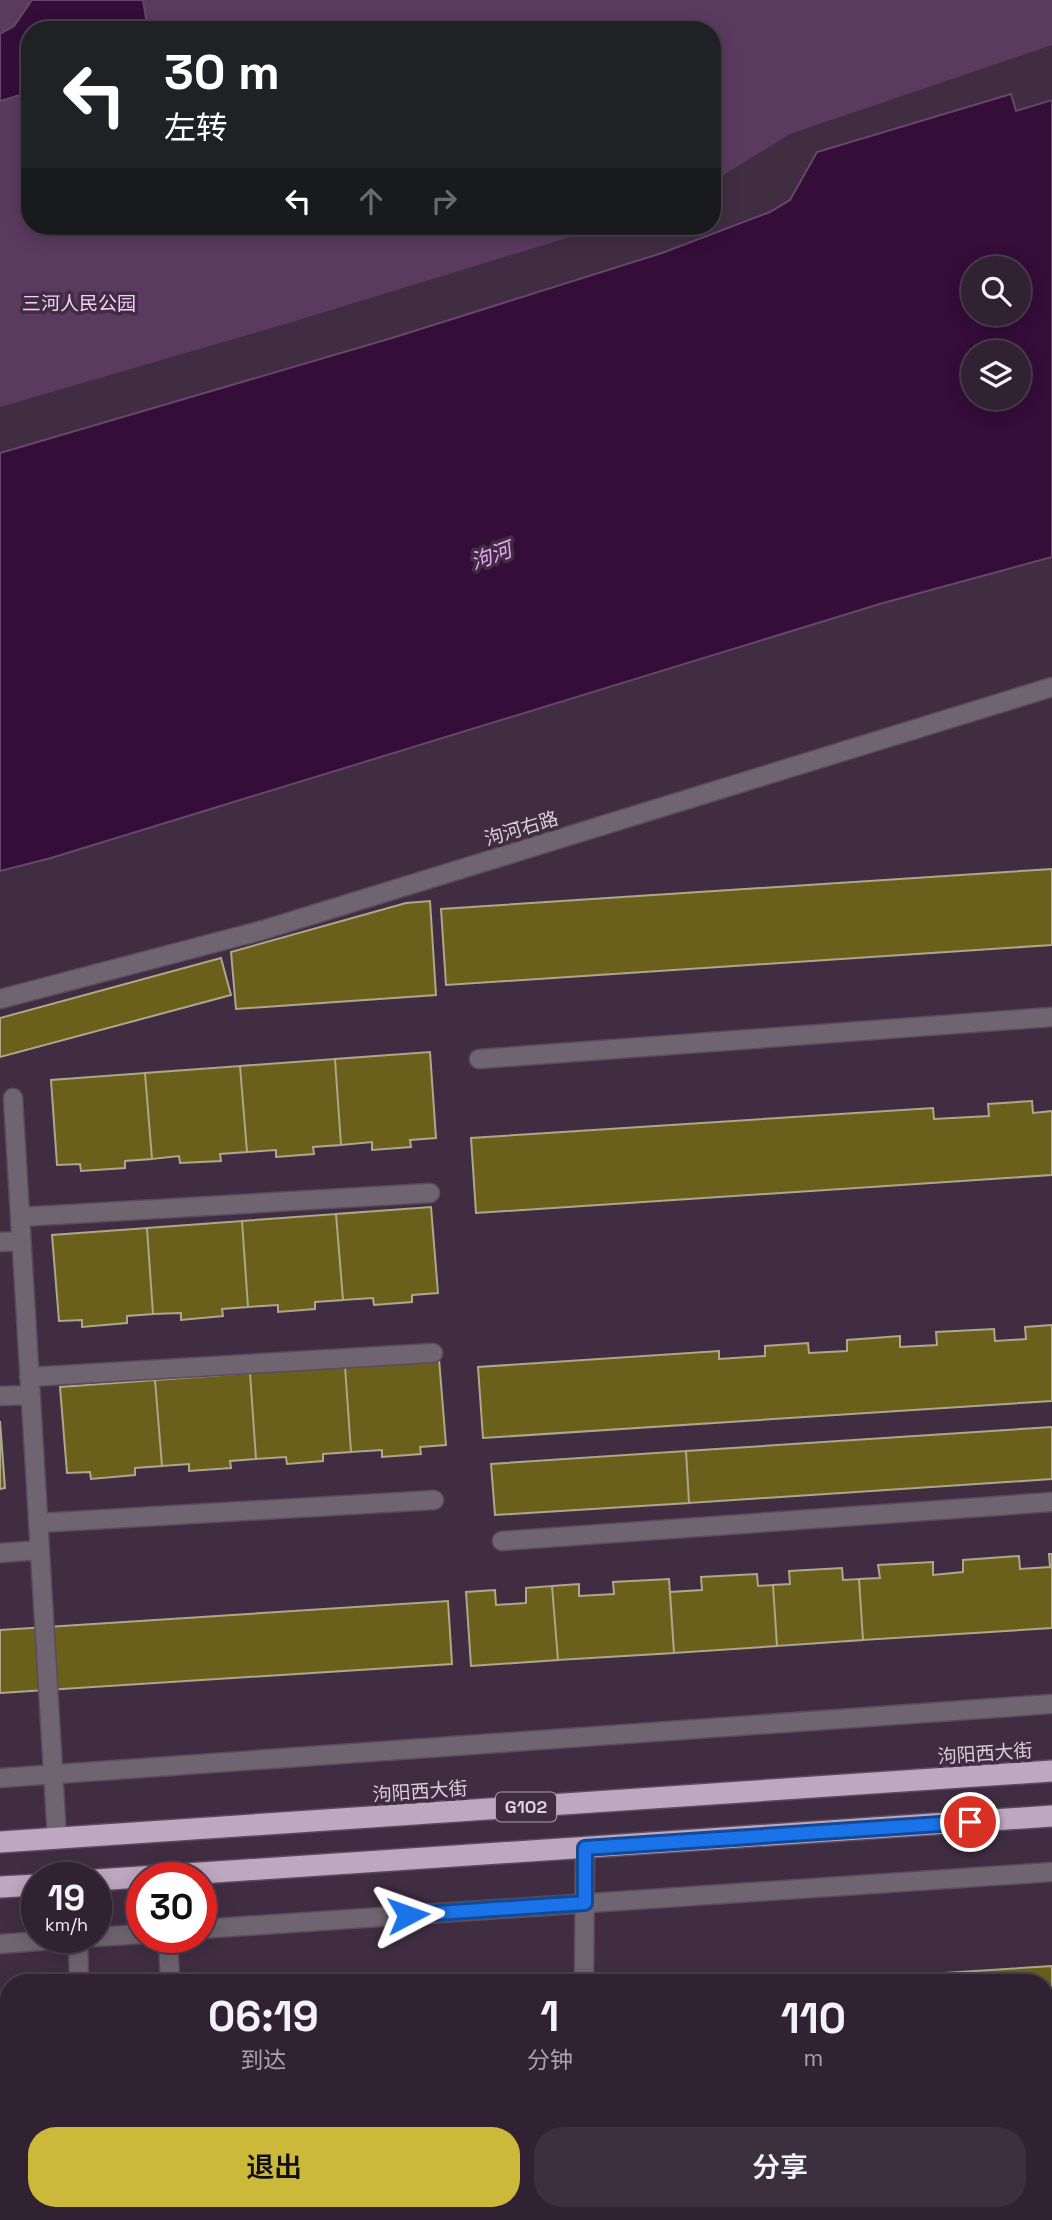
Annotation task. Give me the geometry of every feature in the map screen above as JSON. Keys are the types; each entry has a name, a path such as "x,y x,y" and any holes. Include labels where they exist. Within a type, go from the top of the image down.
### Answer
{"highway":[{"name":"泃阳西大街","path":"0,1842 1052,1772"},
{"name":"G102","path":"217,1873 1052,1816"},
{"path":"0,1887 21,1886"}],"street":[{"name":"泃河右路","path":"0,999 263,930 1052,687"},
{"path":"480,1059 1052,1017"},
{"path":"13,1098 57,1838"},
{"path":"20,1217 430,1193"},
{"path":"0,1242 21,1241"},
{"path":"0,1396 30,1386 433,1353"},
{"path":"38,1523 434,1500"},
{"path":"502,1541 1052,1502"},
{"path":"0,1553 40,1550"},
{"path":"0,1778 1052,1704"},
{"path":"584,1974 585,1848"},
{"path":"217,1928 1052,1872"},
{"path":"0,1944 21,1942"},
{"path":"80,1974 84,1953"},
{"path":"169,1953 170,1974"}],"green space":[{"name":"三河人民公园","path":"0,0 1052,0 1052,45 790,134 721,176 721,21 21,21 21,235 577,235 0,407"}],"water":[{"path":"32,0 143,0 146,21 21,21 21,95 0,101 0,34 14,26"},
{"name":"泃河","path":"1011,94 1016,111 1052,100 1052,557 883,603 51,858 0,871 0,453 392,338 662,253 709,235 721,235 721,231 770,212 790,200 817,152"}],"building":[{"path":"1052,869 1052,945 446,985 441,909"},
{"path":"430,901 436,995 236,1009 231,952 406,903"},
{"path":"221,958 231,995 0,1057 0,1018"},
{"path":"430,1052 436,1138 410,1140 411,1147 372,1150 372,1142 341,1145 335,1059"},
{"path":"335,1059 341,1145 313,1147 314,1154 276,1157 276,1150 247,1152 240,1066"},
{"path":"240,1066 247,1152 220,1154 221,1161 180,1163 179,1156 152,1159 145,1073"},
{"path":"145,1073 152,1159 125,1161 125,1168 81,1171 80,1164 57,1165 51,1080"},
{"path":"1032,1101 1033,1113 1052,1111 1052,1175 476,1213 471,1138 933,1108 934,1119 989,1116 988,1104"},
{"path":"431,1207 438,1293 412,1295 412,1302 374,1305 373,1298 343,1300 336,1214"},
{"path":"336,1214 343,1300 315,1302 315,1309 278,1312 278,1305 248,1307 242,1221"},
{"path":"242,1221 248,1307 222,1309 223,1316 181,1320 181,1313 153,1314 147,1228"},
{"path":"147,1228 153,1314 127,1316 127,1323 82,1327 82,1320 59,1321 52,1235"},
{"path":"1052,1325 1052,1401 483,1438 478,1367 719,1351 719,1359 765,1356 765,1346 808,1343 809,1353 847,1351 847,1340 900,1336 900,1347 937,1345 936,1332 994,1329 995,1341 1026,1339 1025,1327"},
{"path":"439,1359 446,1445 420,1447 421,1454 382,1457 382,1450 351,1452 345,1366"},
{"path":"345,1366 351,1452 323,1454 323,1461 287,1464 286,1457 256,1459 250,1373"},
{"path":"250,1373 256,1459 230,1461 231,1468 189,1471 189,1464 162,1466 155,1380"},
{"path":"155,1380 162,1466 135,1468 135,1475 91,1479 90,1472 67,1473 60,1387"},
{"path":"0,1421 5,1488 0,1489"},
{"path":"1052,1427 1052,1479 689,1503 686,1451"},
{"path":"686,1451 689,1503 495,1515 491,1464"},
{"path":"1049,1554 1052,1554 1052,1628 863,1640 859,1579 880,1578 878,1565 933,1562 933,1575 963,1572 963,1560 1019,1556 1020,1569 1050,1567"},
{"path":"842,1568 843,1580 859,1579 863,1640 777,1646 773,1585 790,1584 789,1571"},
{"path":"757,1574 758,1586 773,1585 777,1646 674,1653 670,1592 702,1590 701,1577"},
{"path":"669,1579 674,1653 558,1660 552,1586 579,1584 579,1596 614,1594 613,1582"},
{"path":"552,1586 558,1660 471,1666 466,1592 495,1590 496,1605 526,1603 526,1588"},
{"path":"448,1601 452,1664 0,1693 0,1630"},
{"path":"1052,1966 1052,1974 927,1974"}],"route":[{"path":"408,1915 585,1903 585,1848 970,1822"}]}
